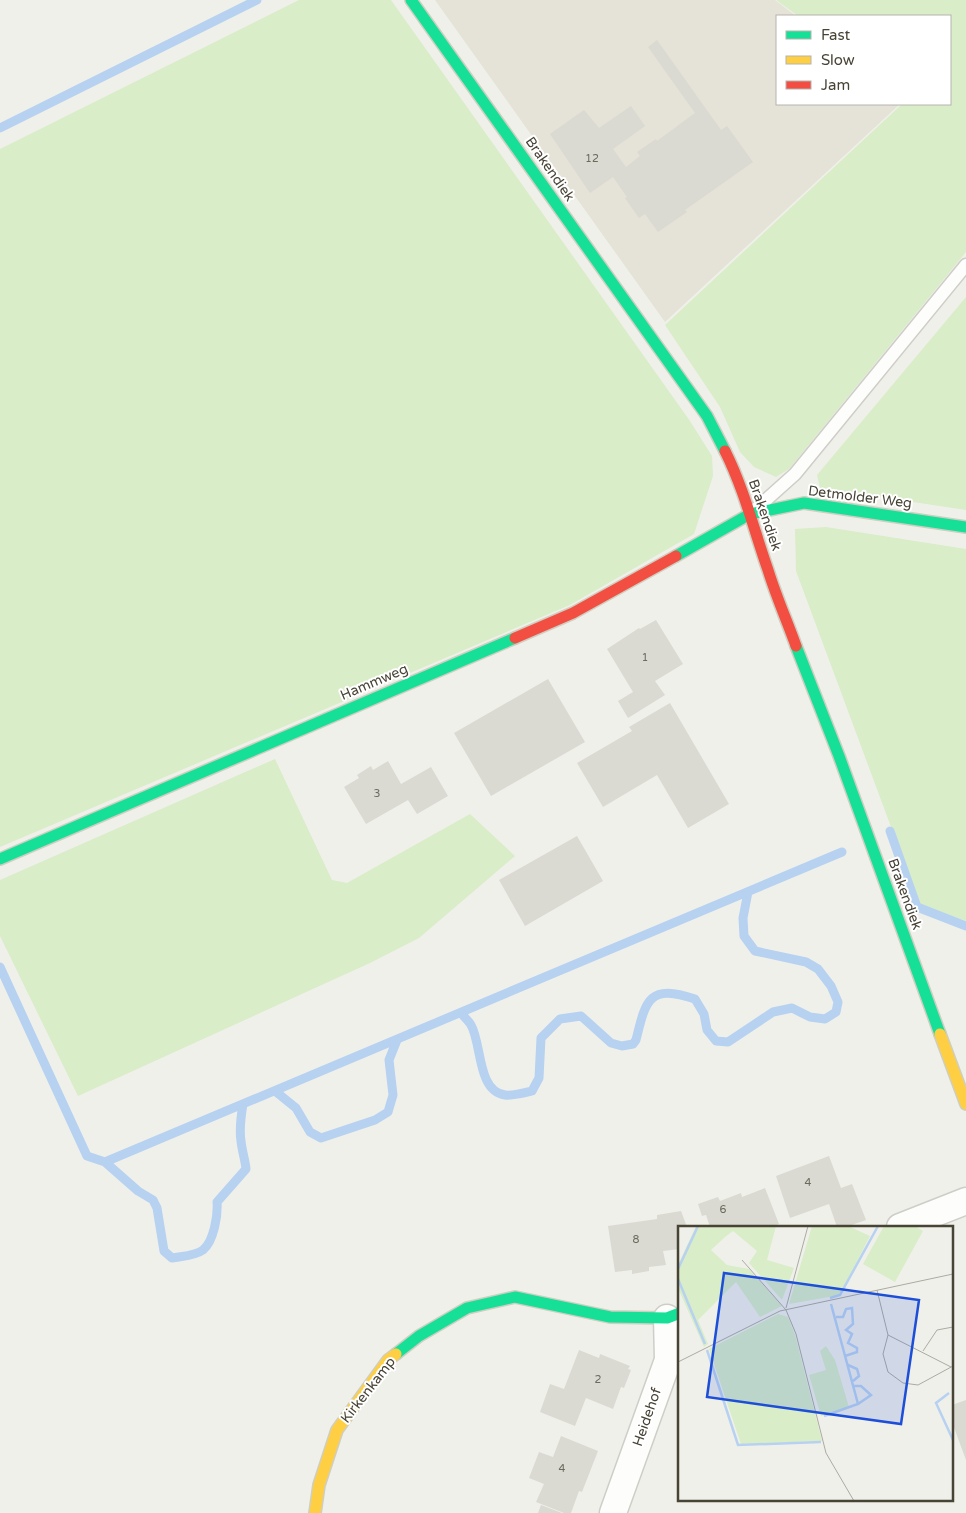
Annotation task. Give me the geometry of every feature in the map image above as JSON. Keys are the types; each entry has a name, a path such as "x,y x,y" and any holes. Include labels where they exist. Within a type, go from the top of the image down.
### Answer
{"street":[{"name":"Brakendiek","path":"411,0 707,416 732,466 750,514 768,572 842,764 966,1104"},
{"name":"Detmolder Weg","path":"750,514 804,503 966,526"},
{"name":"Hammweg","path":"0,859 573,613 750,514"},
{"path":"903,1226 966,1201"},
{"name":"Kirkenkamp","path":"315,1513 319,1485 336,1430 388,1360 419,1336 467,1308 515,1297 610,1317 673,1316"},
{"name":"Heidehof","path":"613,1513 668,1360 673,1316"}],"lane":[{"path":"750,514 795,474 966,265"}],"shaded area":[{"path":"435,0 775,0 795,15 776,15 776,105 899,105 665,322"}],"green space":[{"path":"299,0 391,0 690,421 712,456 713,476 694,534 570,605 0,847 0,149"},
{"path":"776,0 966,0 966,252 789,469 776,477 754,467 740,452 720,407 665,325 901,105 951,105 951,15 797,15"},
{"path":"966,297 966,510 820,488 817,475"},
{"path":"826,527 966,549 966,921 920,905 796,571 795,529"},
{"path":"275,759 332,880 347,883 470,814 515,856 419,938 370,963 78,1096 0,936 0,880"}],"building":[{"path":"657,40 721,130 727,126 753,162 685,210 687,212 658,232 645,214 639,218 613,177 590,193 550,134 584,110 599,128 631,106 645,126 613,149 626,167 640,156 637,152 656,139 657,141 695,113 648,47"},
{"path":"656,620 683,664 655,681 665,695 628,718 618,701 633,692 607,649 639,628"},
{"path":"548,679 585,742 491,796 454,733"},
{"path":"670,703 729,804 688,828 657,775 603,807 577,763 632,731 629,727"},
{"path":"388,761 401,784 431,767 448,796 417,814 408,800 366,824 344,787 359,778 357,775 371,766 373,770"},
{"path":"577,836 603,881 525,926 499,880"},
{"path":"829,1156 841,1188 852,1184 866,1220 849,1226 837,1226 829,1204 790,1218 776,1176"},
{"path":"765,1188 779,1224 774,1226 710,1226 706,1215 702,1216 698,1204 718,1197 720,1201 741,1193 742,1197"},
{"path":"681,1211 687,1226 678,1226 678,1249 663,1251 666,1265 649,1267 649,1271 632,1274 632,1270 615,1272 608,1226 657,1219 657,1215"},
{"path":"579,1350 599,1358 600,1354 630,1366 628,1369 631,1370 624,1388 621,1387 613,1409 586,1398 575,1426 540,1412 550,1384 564,1389"},
{"path":"966,1400 966,1460 954,1427 954,1404"},
{"path":"561,1436 598,1451 582,1492 579,1491 571,1513 564,1513 536,1502 544,1484 529,1478 539,1452 553,1457"},
{"path":"541,1505 562,1513 538,1513"}],"waterway":[{"path":"0,128 257,0"},
{"path":"890,831 917,907 966,926"},
{"path":"0,967 87,1156 105,1162 842,852"},
{"path":"461,1013 470,1024 474,1033 489,1085 496,1092 508,1095 532,1091 539,1078 541,1038 560,1019 581,1016 611,1043 622,1046 633,1044 636,1040 643,1014 652,999 668,993 695,999 704,1014 707,1030 716,1041 728,1042 773,1012 792,1008 810,1017 825,1019 836,1012 838,1002 831,986 818,969 806,962 755,951 744,936 743,918 748,892"},
{"path":"275,1091 296,1108 310,1132 321,1138 375,1120 388,1112 393,1095 389,1060 397,1040"},
{"path":"105,1162 138,1191 153,1200 157,1208 164,1251 172,1258 196,1254 207,1246 213,1234 217,1202 246,1169 240,1132 243,1104"}],"traffic: fast":[{"path":"411,0 707,416 725,451"},
{"path":"676,556 750,514 804,503 966,527"},
{"path":"0,859 515,638"},
{"path":"796,646 839,756 940,1034"},
{"path":"396,1354 419,1336 467,1308 515,1297 610,1317 667,1318 678,1314"}],"traffic: slow":[{"path":"940,1034 966,1104"},
{"path":"315,1513 319,1485 337,1430 388,1360 396,1354"}],"traffic: jam":[{"path":"725,451 743,495 774,589 796,646"},
{"path":"515,638 573,613 676,556"}]}
